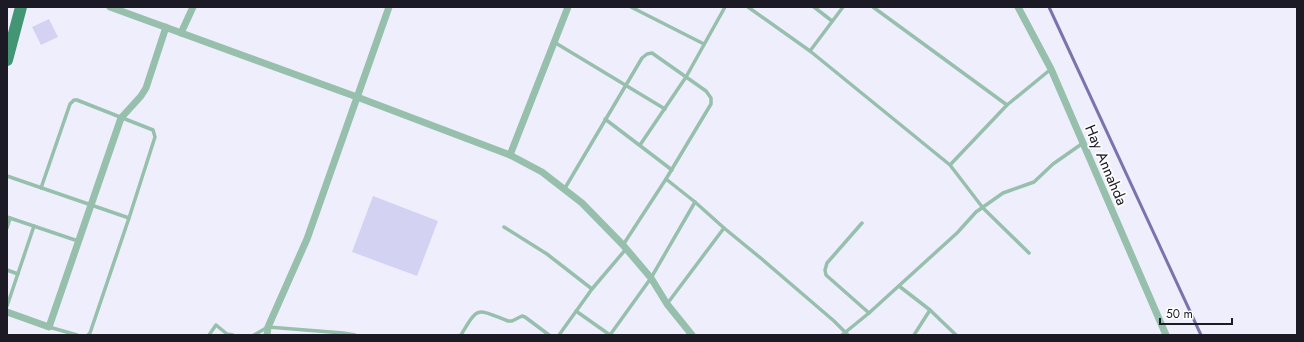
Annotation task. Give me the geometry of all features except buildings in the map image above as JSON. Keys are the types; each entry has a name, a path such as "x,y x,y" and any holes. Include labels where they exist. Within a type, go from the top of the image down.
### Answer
{"main road":[{"path":"7,60 10,38 21,7"}],"street":[{"path":"110,7 357,97 510,155 542,172 565,188 582,203 624,247 651,278 667,304 692,335"},
{"path":"181,33 193,7"},
{"path":"267,335 268,327 307,240 388,7"},
{"path":"510,155 568,7"},
{"name":"Hay Annahda","path":"1018,7 1051,69 1166,335"},
{"path":"7,312 49,327 121,118 141,96 146,88 166,27"}],"lane":[{"path":"631,7 704,44"},
{"path":"640,145 686,77 725,7"},
{"path":"814,7 832,21"},
{"path":"810,51 843,7"},
{"path":"873,7 1007,105"},
{"path":"751,8 810,51 950,166 983,208 1029,253"},
{"path":"554,42 665,110"},
{"path":"559,335 592,288 624,247 711,104 711,98 706,91 652,53 647,54 642,58 565,188"},
{"path":"950,166 1007,105 1051,69"},
{"path":"42,188 72,101 77,100 153,130 155,137 129,218 90,333 88,335"},
{"path":"605,119 672,170"},
{"path":"666,179 834,321 845,334 957,234 976,212 1003,193 1034,182 1053,164 1082,143"},
{"path":"7,176 129,218"},
{"path":"576,311 610,335 651,278 695,202"},
{"path":"7,228 9,218 78,241"},
{"path":"862,224 827,263 825,270 826,274 870,313"},
{"path":"7,306 34,226"},
{"path":"504,227 547,254 592,288"},
{"path":"667,304 724,228"},
{"path":"7,270 18,274"},
{"path":"899,286 930,310 956,335"},
{"path":"914,335 930,310"},
{"path":"461,335 473,315 482,311 508,321 512,321 522,316 525,317 549,335"},
{"path":"208,335 216,325 227,334 233,335"},
{"path":"49,327 77,335"},
{"path":"254,335 268,327 320,333 343,333 355,335"}],"waterway":[{"path":"1049,7 1201,335"}]}
